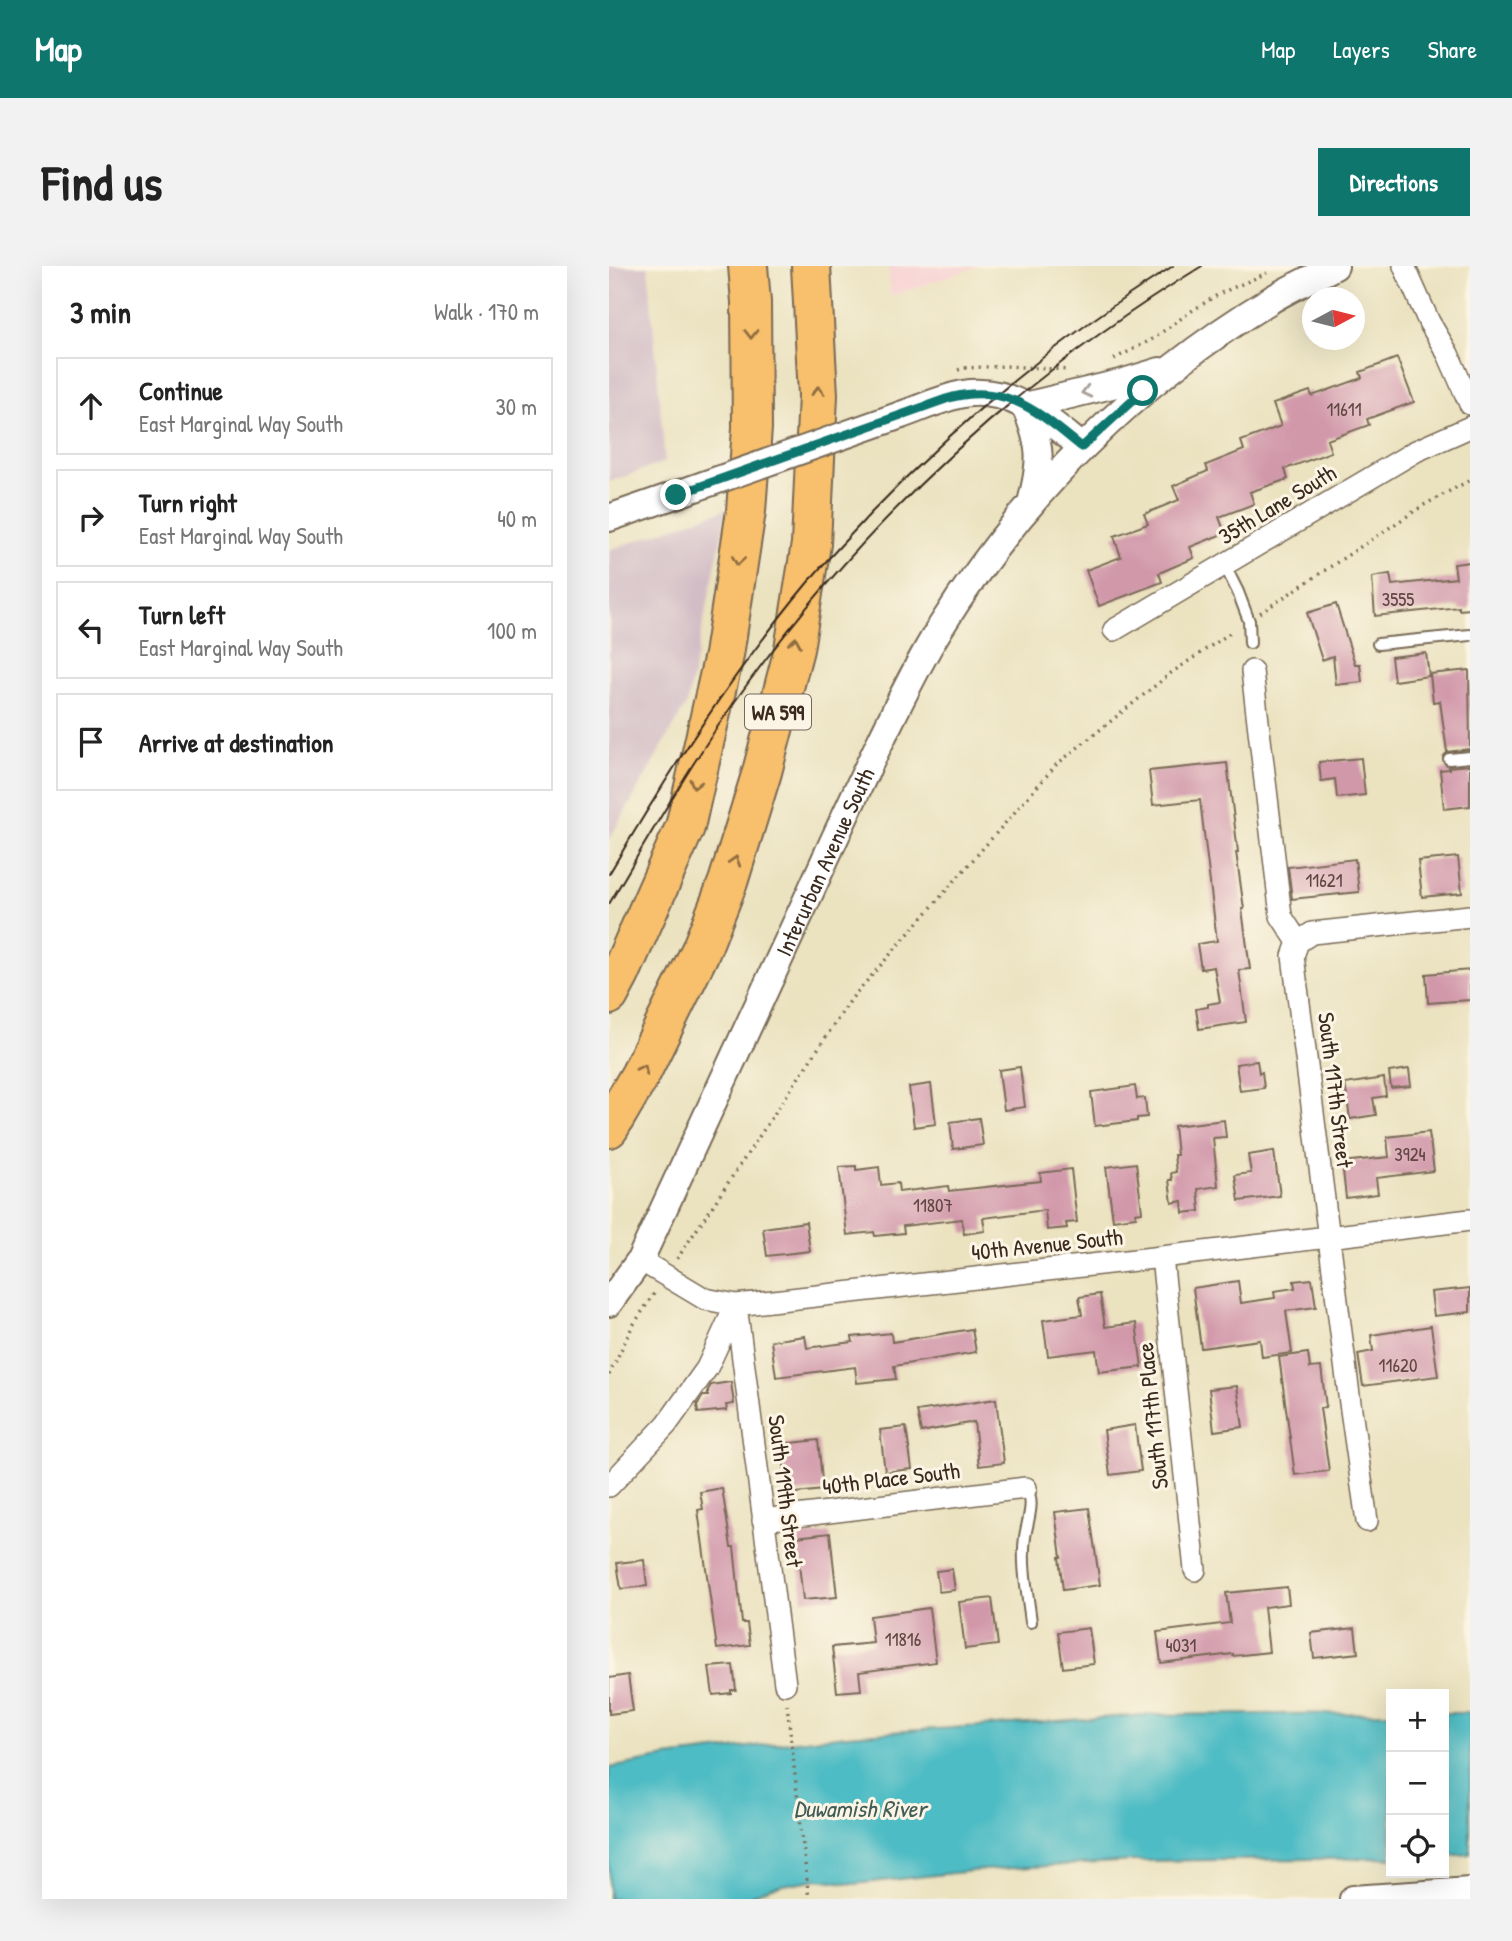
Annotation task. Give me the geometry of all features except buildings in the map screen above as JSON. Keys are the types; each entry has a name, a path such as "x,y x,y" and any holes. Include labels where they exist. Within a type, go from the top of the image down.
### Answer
{"highway":[{"name":"WA 599","path":"609,995 685,827 724,655 746,512 752,428 751,302 748,266"},
{"name":"WA 599","path":"609,1128 641,1075 671,1013 701,950 728,882 762,772 795,649 811,544 818,394 811,266"}],"street":[{"path":"1025,406 1125,382 1174,366 1272,299 1335,266"},
{"path":"1404,266 1470,404"},
{"name":"Interurban Avenue South","path":"609,1303 640,1260 861,781 911,677 939,629 1001,539 1031,503 1082,447 1174,366"},
{"path":"609,518 946,399 973,393 1000,395 1025,406 1043,415 1082,447"},
{"path":"1025,406 1036,432 1039,454 1038,474 1031,503"},
{"name":"35th Lane South","path":"1114,630 1416,451 1470,427"},
{"path":"1252,671 1281,916 1298,942 1312,933 1470,916"},
{"name":"South 117th Street","path":"1298,942 1293,956 1367,1521"},
{"name":"40th Avenue South","path":"640,1260 705,1299 736,1305 1470,1220"},
{"name":"South 117th Place","path":"1162,1257 1195,1570"},
{"path":"609,1486 667,1424 707,1368 736,1305"},
{"name":"South 119th Street","path":"736,1305 785,1684"},
{"name":"40th Place South","path":"763,1520 1026,1488"},
{"path":"1353,1899 1470,1891"}],"lane":[{"path":"1225,566 1249,621 1250,643"},
{"path":"1378,644 1470,635"},
{"path":"1449,759 1470,757"},
{"path":"1026,1488 1030,1493 1030,1502 1025,1567 1031,1622"}],"path":[{"path":"1108,363 1151,340 1221,293 1267,273"},
{"path":"952,372 964,368 1006,366 1070,370 1079,368"},
{"path":"685,1247 852,998 1056,765 1171,673 1423,505 1470,480"},
{"path":"609,1376 632,1327 650,1299"},
{"path":"785,1684 809,1899"}],"shaded area":[{"path":"609,266 648,266 665,462 609,482"},
{"path":"888,266 979,266 891,296"},
{"path":"727,509 687,703 609,840 609,550"}],"water":[{"name":"Duwamish River","path":"1386,1713 1386,1858 1134,1861 981,1870 854,1884 818,1879 772,1887 742,1899 609,1899 609,1768 666,1757 846,1735 1145,1715"},
{"path":"1449,1713 1470,1713 1470,1854 1449,1856"}],"tram line":[{"path":"609,874 679,760 728,687 781,616 839,547 905,479 977,412 1052,350 1173,266"},
{"path":"609,904 677,790 732,706 798,618 848,560 901,504 1014,400 1137,308 1202,266"}],"route":[{"path":"676,495 946,399 973,393 1000,395 1013,400 1043,415 1082,447 1143,391"}]}
